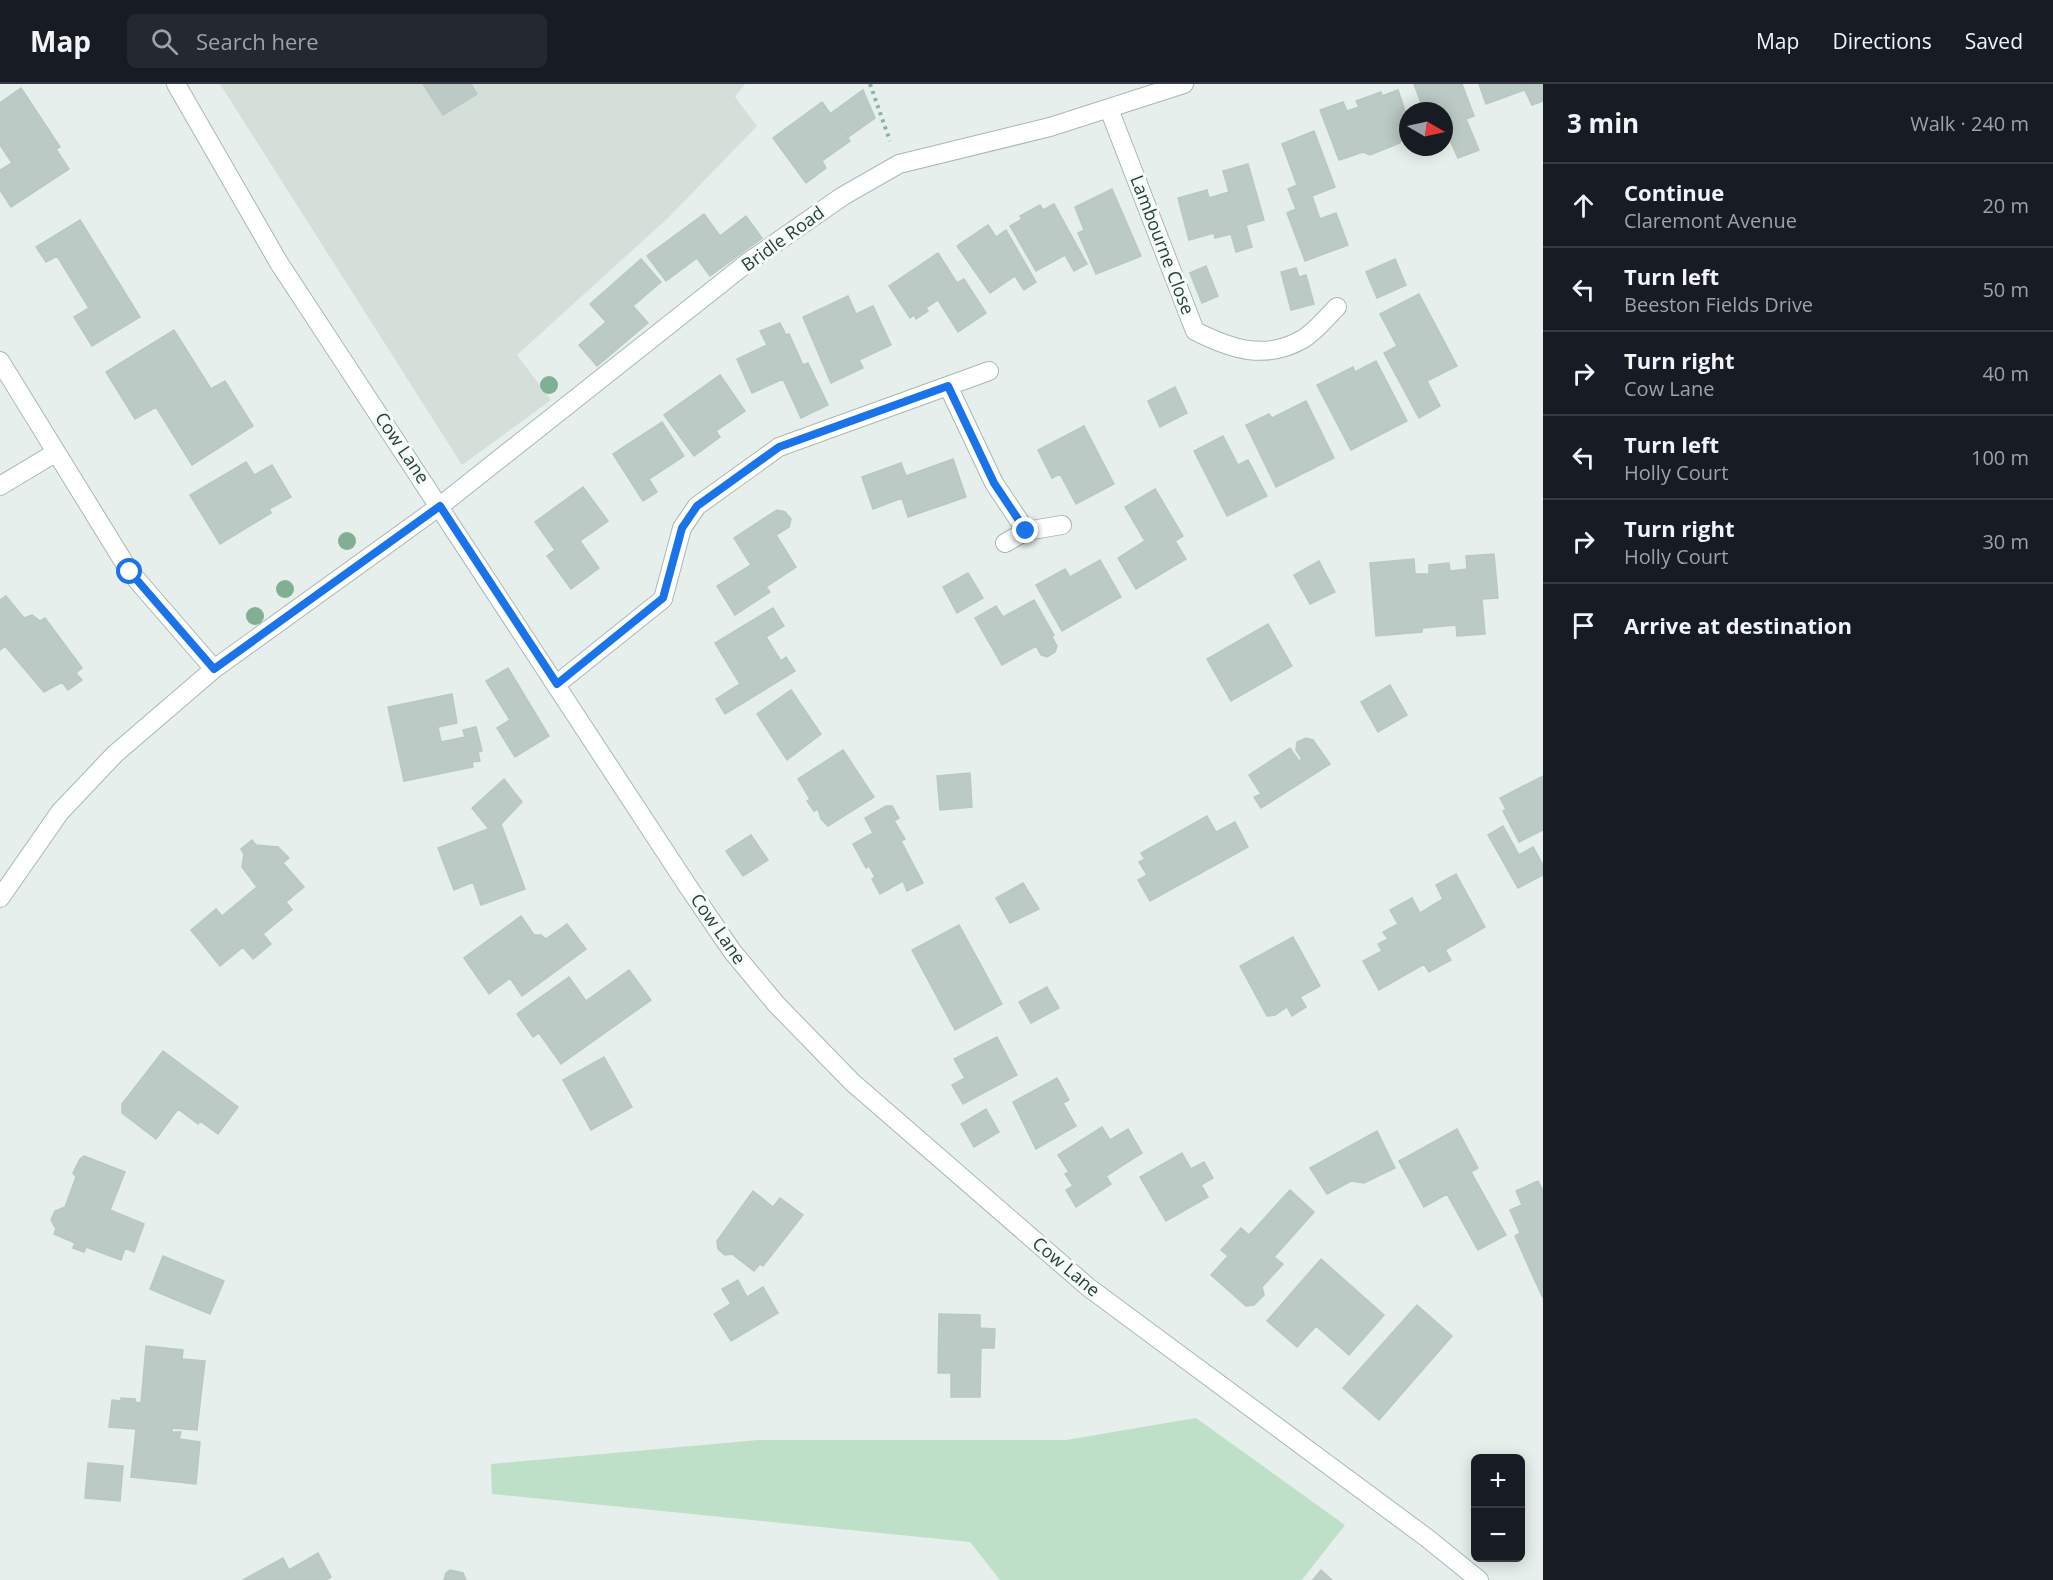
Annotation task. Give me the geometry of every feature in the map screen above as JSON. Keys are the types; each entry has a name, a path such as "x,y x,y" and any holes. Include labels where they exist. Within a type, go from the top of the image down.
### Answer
{"street":[{"name":"Cow Lane","path":"176,84 279,263 732,951 776,1004 852,1082 1088,1287 1427,1538 1479,1580"},
{"name":"Bridle Road","path":"0,898 67,804 115,754 214,669 440,506 747,263 843,196 899,164 1050,127 1109,110 1184,84"},
{"name":"Lambourne Close","path":"1109,110 1195,331 1226,347 1247,351 1274,352 1304,339 1337,307"},
{"path":"0,361 130,572 214,669"},
{"path":"557,684 663,598 682,528 697,506 779,447 989,371"},
{"path":"948,386 994,483 1026,531"},
{"path":"0,486 55,453"},
{"path":"1005,543 1026,531 1062,525"}],"path":[{"path":"870,84 899,164"}],"shaded area":[{"path":"220,84 745,84 735,97 757,126 669,217 517,355 551,400 462,465"}],"green space":[{"path":"1196,1418 1345,1525 1302,1580 1000,1580 970,1542 492,1494 491,1464 758,1440 1066,1440"}],"building":[{"path":"423,84 471,84 477,94 443,115"},
{"path":"1414,84 1462,84 1474,116 1466,119 1479,150 1458,158 1453,147 1453,102 1421,102"},
{"path":"1479,84 1522,84 1524,90 1486,104"},
{"path":"1522,84 1543,84 1543,101 1532,105"},
{"path":"21,88 60,147 56,149 69,169 11,207 0,190 0,170 12,163 0,145 0,103"},
{"path":"863,90 875,118 847,138 830,114"},
{"path":"1398,90 1402,102 1399,102 1399,143 1370,155 1363,152 1339,160 1320,110 1343,102 1347,111 1359,107 1356,101 1381,92 1382,96"},
{"path":"822,102 850,141 822,161 826,168 806,183 773,138"},
{"path":"1314,131 1335,187 1312,196 1320,219 1336,213 1348,245 1305,261 1287,213 1296,209 1288,189 1297,185 1282,144"},
{"path":"1248,164 1264,220 1246,225 1252,247 1236,252 1231,234 1215,238 1214,233 1189,240 1178,198 1207,190 1209,198 1229,192 1223,171"},
{"path":"1112,189 1141,256 1096,274 1078,233 1084,230 1075,207"},
{"path":"1054,204 1087,264 1074,271 1065,255 1036,271 1010,226 1022,219 1020,216 1040,205 1043,210"},
{"path":"704,214 720,236 746,216 762,238 710,276 697,258 666,281 647,256"},
{"path":"80,220 140,317 92,346 74,317 89,308 57,256 46,262 36,247"},
{"path":"988,225 996,237 1006,230 1036,282 1024,290 1015,276 990,293 957,246"},
{"path":"938,253 957,283 964,279 986,313 958,332 938,300 916,319 914,315 910,318 889,286"},
{"path":"641,259 661,282 633,306 648,323 597,366 579,345 606,322 590,304"},
{"path":"1395,259 1406,285 1377,298 1366,272"},
{"path":"1206,266 1218,296 1202,303 1190,273"},
{"path":"1296,268 1299,277 1306,275 1314,304 1291,310 1281,272"},
{"path":"1419,294 1457,366 1427,381 1440,406 1419,418 1384,353 1397,346 1380,314"},
{"path":"848,296 856,314 873,306 891,345 859,360 863,368 831,383 803,317"},
{"path":"780,323 786,335 789,334 803,365 808,363 828,405 801,418 783,379 752,393 737,359 767,345 760,331"},
{"path":"174,330 211,389 225,381 253,426 192,465 156,407 135,419 106,372"},
{"path":"1376,361 1407,421 1351,450 1317,385 1353,367 1355,372"},
{"path":"720,375 745,411 716,431 720,437 694,456 664,415"},
{"path":"1175,387 1187,413 1160,427 1148,401"},
{"path":"1306,401 1334,458 1276,487 1246,425 1269,414 1272,418"},
{"path":"662,422 684,456 649,479 657,492 643,501 613,454"},
{"path":"1084,426 1114,484 1076,504 1060,474 1052,478 1038,450"},
{"path":"1223,436 1238,465 1248,460 1267,496 1227,516 1194,451"},
{"path":"953,459 966,497 908,517 902,498 873,509 862,477 901,463 906,476"},
{"path":"246,462 254,475 272,465 291,497 269,509 271,513 220,544 190,495"},
{"path":"583,487 608,521 580,541 599,568 571,589 547,556 555,550 535,522"},
{"path":"1155,489 1183,536 1175,541 1186,559 1136,589 1118,558 1145,541 1125,507"},
{"path":"777,510 785,512 791,519 789,527 776,535 796,567 766,587 770,592 735,615 717,586 751,565 734,538"},
{"path":"1494,554 1498,598 1482,599 1485,634 1457,636 1456,625 1422,628 1422,632 1376,636 1370,563 1414,559 1415,574 1429,574 1429,565 1449,563 1450,571 1467,569 1466,556"},
{"path":"1100,560 1121,597 1062,631 1036,585 1065,569 1070,577"},
{"path":"1319,561 1335,592 1310,604 1294,575"},
{"path":"968,573 983,598 957,613 943,587"},
{"path":"6,596 24,618 32,615 40,621 45,618 82,668 76,673 82,680 68,690 62,682 44,692 5,646 0,650 0,600"},
{"path":"1034,600 1054,635 1052,637 1057,646 1055,652 1047,657 1041,655 1036,646 1002,665 975,618 996,606 1003,617"},
{"path":"773,608 784,626 766,637 781,661 786,657 795,671 725,714 716,699 740,684 715,643"},
{"path":"1268,624 1292,666 1231,701 1207,659"},
{"path":"508,668 549,736 515,757 497,728 510,720 486,681"},
{"path":"1390,685 1407,715 1378,732 1361,702"},
{"path":"791,690 821,734 787,760 757,714"},
{"path":"452,694 457,723 438,727 441,742 465,737 463,730 476,727 482,751 478,752 480,761 472,762 473,767 404,781 388,707"},
{"path":"1306,738 1313,740 1330,764 1261,808 1254,797 1261,794 1249,775 1290,748 1299,761 1302,759 1296,750 1297,742"},
{"path":"843,750 874,797 828,826 821,819 818,809 814,811 807,801 810,799 798,779"},
{"path":"970,773 972,807 940,810 937,776"},
{"path":"1543,776 1543,830 1519,842 1503,811 1506,809 1500,798"},
{"path":"504,779 522,802 501,824 489,829 472,808"},
{"path":"886,806 892,806 899,818 894,821 905,839 901,841 923,883 907,891 903,881 880,894 872,879 875,877 869,866 866,868 853,844 873,833 865,818"},
{"path":"1207,816 1230,857 1150,901 1138,880 1147,875 1139,862 1145,859 1141,853"},
{"path":"1235,822 1248,847 1230,857 1216,832"},
{"path":"501,824 525,889 481,905 473,882 454,890 438,848"},
{"path":"1503,826 1519,855 1533,847 1543,865 1543,875 1518,888 1488,835"},
{"path":"751,835 768,860 743,876 726,851"},
{"path":"252,840 256,845 278,847 289,858 283,863 304,887 286,902 292,910 263,934 271,944 253,959 243,947 220,966 191,930 216,909 222,916 257,887 242,867 244,854 241,849"},
{"path":"1456,874 1485,927 1445,950 1451,960 1429,972 1424,964 1379,990 1363,961 1382,951 1378,944 1388,939 1383,932 1398,924 1390,910 1412,898 1420,913 1443,899 1436,885"},
{"path":"1023,883 1039,909 1010,923 996,898"},
{"path":"521,916 534,935 541,935 546,939 567,924 586,949 522,996 510,978 489,994 464,958"},
{"path":"959,925 1002,1004 955,1030 912,950"},
{"path":"1293,937 1320,986 1300,997 1306,1007 1292,1016 1287,1007 1275,1015 1267,1016 1240,966"},
{"path":"629,970 651,1000 561,1064 539,1033 533,1037 517,1014 569,977 586,1001"},
{"path":"1047,987 1059,1008 1031,1023 1019,1002"},
{"path":"997,1037 1017,1075 963,1104 952,1085 965,1078 954,1059"},
{"path":"163,1051 238,1107 218,1134 200,1121 198,1124 178,1109 156,1139 122,1113 122,1104"},
{"path":"604,1057 632,1107 591,1130 563,1080"},
{"path":"1057,1078 1069,1100 1063,1103 1076,1126 1036,1149 1013,1102"},
{"path":"986,1109 999,1132 974,1147 961,1124"},
{"path":"1102,1127 1110,1140 1128,1129 1142,1153 1106,1176 1111,1184 1076,1207 1066,1190 1073,1186 1065,1174 1069,1172 1058,1155"},
{"path":"1457,1129 1478,1168 1471,1172 1506,1235 1478,1250 1447,1194 1424,1207 1399,1161"},
{"path":"1377,1131 1395,1168 1364,1183 1351,1181 1327,1194 1310,1168"},
{"path":"1182,1153 1191,1169 1204,1162 1213,1178 1201,1185 1208,1197 1166,1221 1140,1177"},
{"path":"84,1156 125,1172 110,1210 144,1224 134,1252 125,1248 121,1260 86,1247 84,1252 73,1248 75,1243 54,1234 56,1229 51,1220 55,1211 65,1207 76,1177 73,1173"},
{"path":"1538,1181 1543,1191 1543,1280 1536,1283 1515,1236 1520,1233 1510,1210 1522,1205 1516,1191"},
{"path":"1290,1190 1314,1212 1274,1257 1283,1264 1262,1287 1264,1295 1254,1305 1246,1306 1211,1275 1228,1256 1221,1250 1241,1228 1249,1235"},
{"path":"753,1191 773,1207 780,1198 803,1215 763,1266 760,1264 754,1271 732,1254 725,1255 718,1249 717,1241"},
{"path":"163,1256 224,1281 210,1314 150,1289"},
{"path":"1321,1259 1384,1315 1349,1355 1316,1326 1297,1347 1267,1321"},
{"path":"738,1280 747,1297 763,1287 778,1313 731,1341 714,1314 731,1304 722,1289"},
{"path":"1543,1280 1543,1298 1536,1283"},
{"path":"1417,1305 1452,1336 1379,1420 1343,1388"},
{"path":"939,1314 980,1315 980,1328 995,1329 994,1348 981,1348 980,1397 951,1397 951,1373 938,1373"},
{"path":"146,1346 183,1350 182,1359 205,1361 197,1430 172,1428 172,1432 181,1432 179,1439 200,1442 196,1484 131,1477 136,1429 109,1427 112,1400 135,1399 135,1402 141,1403"},
{"path":"88,1463 123,1466 120,1501 85,1498"},
{"path":"318,1553 331,1577 326,1580 243,1580 283,1558 289,1570"},
{"path":"450,1570 463,1573 466,1580 444,1580 446,1573"},
{"path":"1321,1570 1332,1580 1313,1580"}],"route":[{"path":"130,572 214,669 440,506 557,684 642,618 663,598 682,528 697,506 779,447 948,386 994,483 1026,531"}]}
